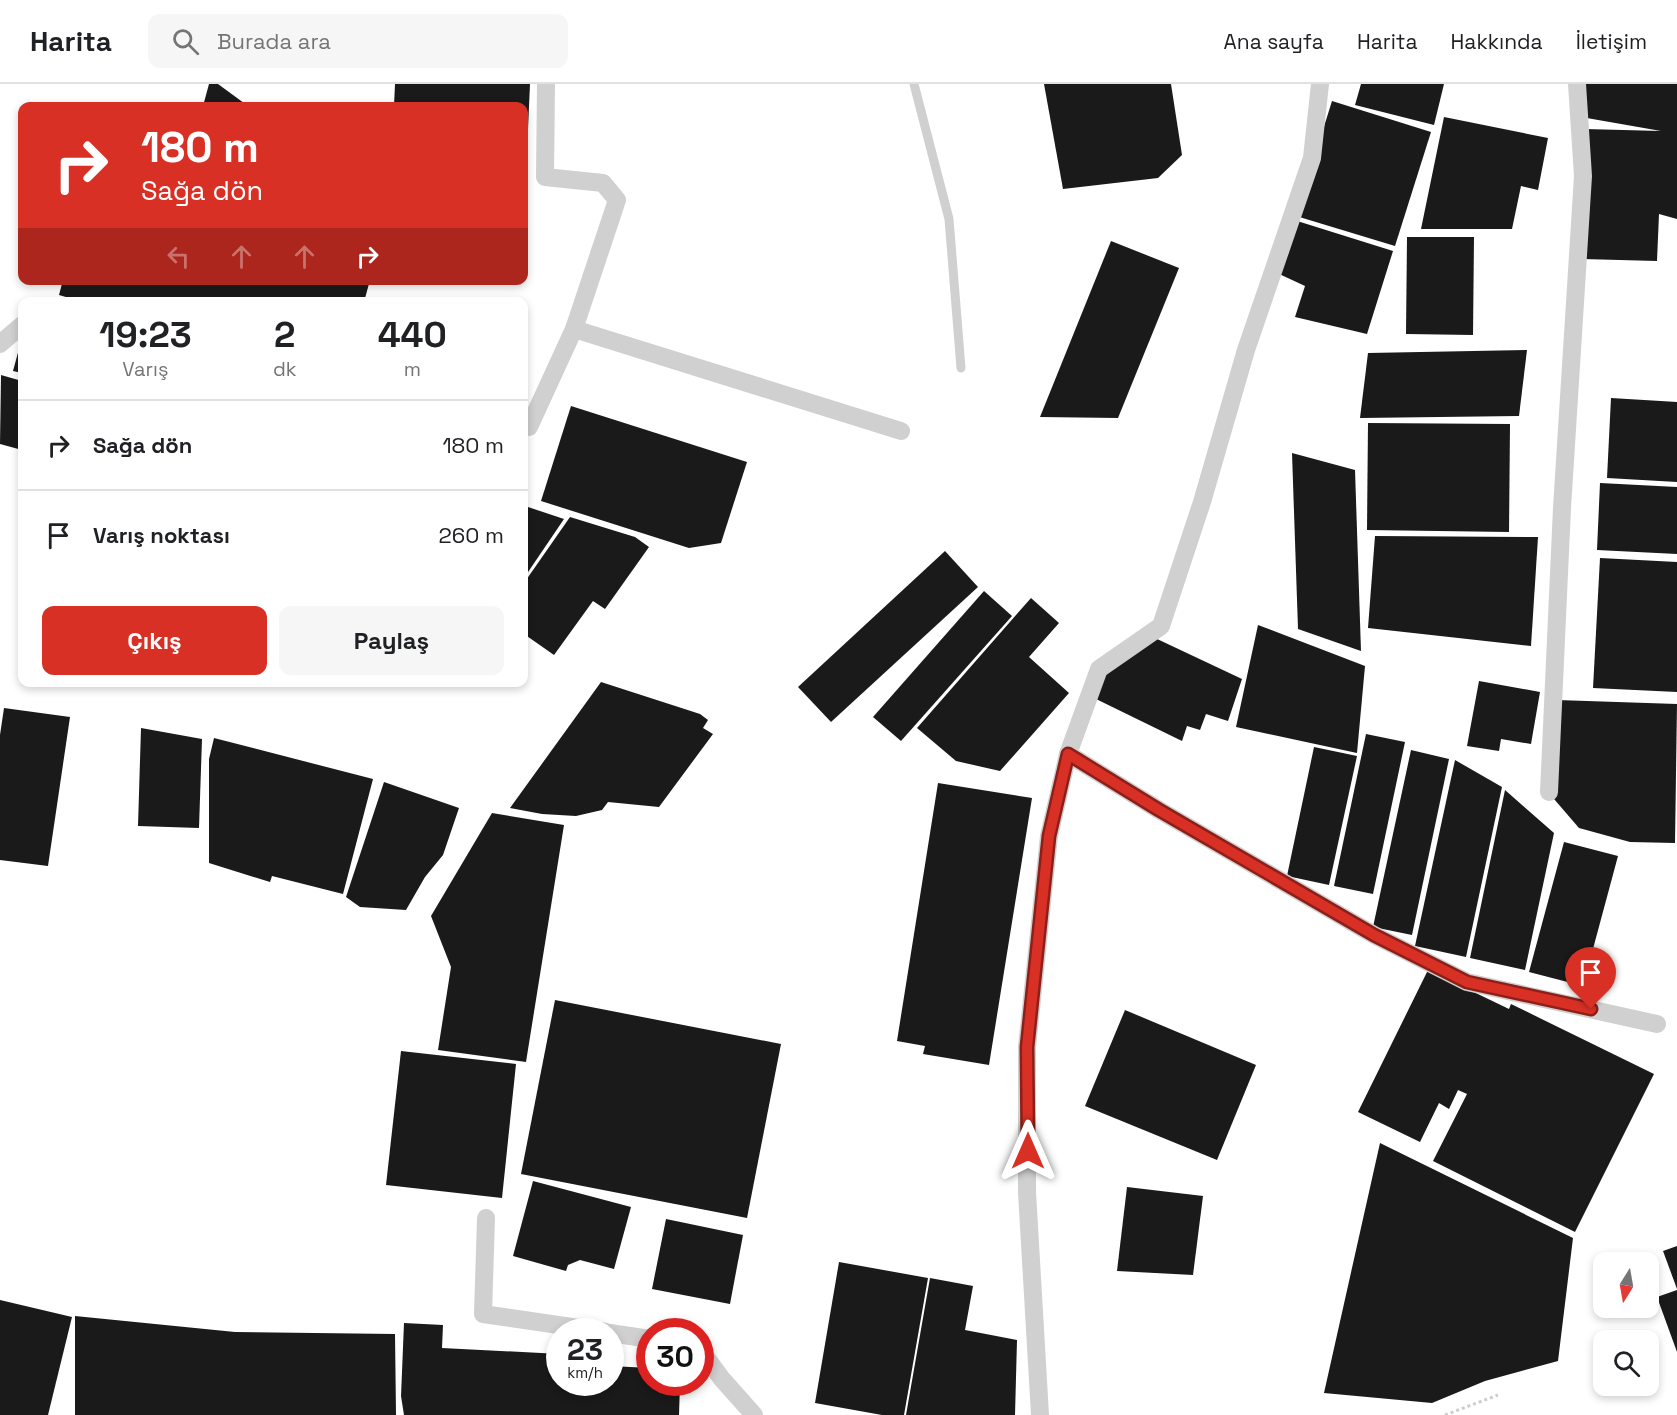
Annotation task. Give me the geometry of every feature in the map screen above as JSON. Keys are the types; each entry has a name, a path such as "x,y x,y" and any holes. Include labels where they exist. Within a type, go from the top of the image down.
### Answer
{"street":[{"path":"528,427 574,329 617,200 603,183 545,177 546,84"},
{"path":"1040,1415 1028,1192 1027,1047 1049,836 1068,754 1099,669 1161,626 1202,502 1246,350 1312,158 1320,84"},
{"path":"1549,792 1562,508 1583,176 1577,84"},
{"path":"0,344 18,328"},
{"path":"574,329 901,430"},
{"path":"1068,754 1159,810 1374,935 1467,982 1658,1024"},
{"path":"486,1218 483,1314 546,1323"},
{"path":"714,1368 754,1415"}],"lane":[{"path":"914,84 949,219 961,368"}],"path":[{"path":"1445,1415 1498,1395"}],"building":[{"path":"209,84 218,84 243,102 204,102"},
{"path":"395,84 530,84 528,129 528,102 394,102"},
{"path":"1044,84 1171,84 1182,155 1158,178 1063,189"},
{"path":"1361,84 1444,84 1434,125 1355,105"},
{"path":"1578,84 1677,84 1677,219 1659,214 1657,261 1582,259 1585,129 1661,131 1581,117"},
{"path":"1332,101 1431,132 1395,246 1296,216"},
{"path":"1444,117 1548,138 1538,190 1521,186 1512,229 1421,229"},
{"path":"1294,220 1393,251 1367,334 1295,317 1305,286 1277,273"},
{"path":"1407,237 1474,237 1473,335 1406,334"},
{"path":"1111,241 1179,268 1118,418 1040,417"},
{"path":"62,285 369,285 365,297 66,297 59,295"},
{"path":"1527,350 1519,416 1360,418 1368,353"},
{"path":"18,353 18,372 13,371"},
{"path":"1,375 18,380 18,449 0,444"},
{"path":"1611,398 1677,402 1677,482 1607,478"},
{"path":"571,406 747,462 721,543 689,548 541,501"},
{"path":"1368,423 1510,424 1509,532 1367,530"},
{"path":"1292,453 1355,470 1361,651 1298,629"},
{"path":"1600,483 1677,487 1677,554 1597,550"},
{"path":"528,507 564,519 528,572"},
{"path":"570,517 635,537 649,547 605,609 593,601 554,655 528,637 528,577"},
{"path":"1375,536 1538,537 1531,646 1368,628"},
{"path":"945,551 978,587 831,722 798,687"},
{"path":"1600,558 1677,562 1677,692 1593,688"},
{"path":"984,591 1012,616 901,741 873,717"},
{"path":"1031,598 1059,623 1029,657 1069,693 1000,771 956,761 917,728"},
{"path":"1258,625 1365,666 1357,753 1236,727"},
{"path":"1155,638 1242,679 1228,721 1206,714 1200,730 1187,726 1182,741 1096,699 1106,668"},
{"path":"1479,681 1540,692 1531,744 1501,739 1499,751 1467,746"},
{"path":"601,682 700,714 708,720 703,728 713,734 659,807 608,802 602,810 576,816 542,814 510,808"},
{"path":"1557,700 1677,704 1675,843 1630,842 1579,828 1554,799"},
{"path":"4,708 70,717 48,866 0,860 0,735"},
{"path":"141,728 202,739 199,828 138,826"},
{"path":"1366,734 1405,742 1373,894 1334,886"},
{"path":"214,738 373,779 343,894 272,876 270,882 209,863 209,759"},
{"path":"1314,747 1357,756 1329,885 1287,876"},
{"path":"1411,750 1449,759 1412,935 1373,927"},
{"path":"1455,760 1502,787 1466,957 1415,946"},
{"path":"384,782 459,808 443,855 425,877 406,910 360,907 346,897"},
{"path":"938,783 1032,798 989,1065 923,1054 925,1046 897,1041"},
{"path":"1505,790 1554,833 1525,970 1470,958"},
{"path":"492,813 564,825 526,1062 438,1050 451,967 431,916"},
{"path":"1564,842 1618,856 1583,986 1529,972"},
{"path":"1428,970 1509,1009 1511,1004 1654,1074 1575,1232 1433,1161 1467,1094 1458,1090 1449,1109 1439,1103 1420,1142 1358,1112"},
{"path":"555,1000 781,1044 747,1218 521,1174"},
{"path":"1125,1010 1256,1065 1217,1160 1085,1106"},
{"path":"401,1051 516,1064 502,1198 386,1185"},
{"path":"1380,1143 1573,1238 1558,1361 1485,1381 1432,1403 1324,1393"},
{"path":"533,1181 631,1207 614,1269 580,1260 568,1265 566,1271 513,1256"},
{"path":"1127,1187 1203,1196 1193,1275 1117,1271"},
{"path":"666,1219 743,1235 730,1304 652,1289"},
{"path":"1677,1246 1677,1289 1663,1251"},
{"path":"839,1262 928,1278 904,1415 882,1415 815,1403"},
{"path":"930,1278 973,1286 965,1330 1017,1340 1015,1415 906,1415"},
{"path":"1677,1290 1677,1352 1659,1302 1659,1296"},
{"path":"0,1300 72,1317 48,1415 0,1415"},
{"path":"75,1316 235,1332 395,1334 396,1415 75,1415"},
{"path":"404,1323 443,1325 442,1348 546,1353 546,1396 624,1396 624,1367 636,1367 636,1396 680,1396 679,1415 404,1415 401,1396"}],"route":[{"path":"1028,1151 1027,1047 1049,836 1068,754 1159,810 1374,935 1467,982 1591,1009"}]}
